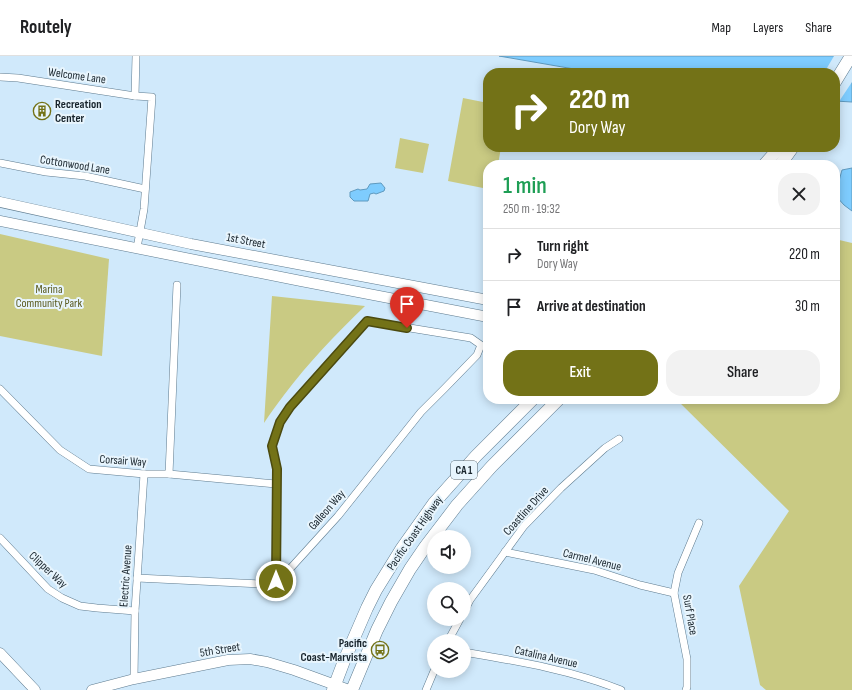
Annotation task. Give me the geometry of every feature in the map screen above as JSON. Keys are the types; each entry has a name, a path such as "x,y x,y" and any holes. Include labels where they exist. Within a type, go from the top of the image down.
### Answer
{"highway":[{"path":"840,74 851,56"},
{"path":"768,160 776,152"},
{"path":"784,160 790,152"},
{"name":"Pacific Coast Highway","path":"334,688 367,608 376,590 402,548 434,503 476,456 528,404"},
{"name":"Pacific Coast Highway","path":"352,690 387,609 410,569 425,547 462,499 492,466 554,404"}],"main road":[{"name":"1st Street","path":"0,202 191,244 483,299"},
{"path":"0,221 293,280 483,316"},
{"path":"0,653 35,690"},
{"name":"5th Street","path":"92,690 134,679 228,660 250,658 294,670 334,688 349,690"}],"street":[{"path":"135,96 136,56"},
{"name":"Welcome Lane","path":"0,77 18,78 135,96 152,97 146,189"},
{"name":"Cottonwood Lane","path":"0,162 46,172 85,176 146,189"},
{"path":"137,248 146,189"},
{"path":"169,474 177,285"},
{"name":"Galleon Way","path":"276,484 277,469 272,446 280,422 290,407 367,321 471,338 481,345 477,355 421,412 338,516 288,571 276,581"},
{"name":"Corsair Way","path":"0,389 60,450 89,469 144,474 169,474 276,484"},
{"name":"Coastline Drive","path":"471,599 524,526 561,488 606,448 619,439"},
{"name":"Electric Avenue","path":"134,679 135,611 144,474"},
{"path":"137,578 261,584 276,581 276,484"},
{"name":"Surf Place","path":"686,690 687,659 674,593 678,573 699,523"},
{"name":"Clipper Way","path":"0,538 48,588 62,598 80,606 135,611"},
{"name":"Carmel Avenue","path":"505,552 594,570 640,585 674,593"},
{"name":"Catalina Avenue","path":"471,653 559,671 621,690"},
{"path":"426,690 431,678"}],"green space":[{"path":"463,98 483,102 483,152 500,152 499,160 483,160 483,188 448,181"},
{"path":"400,138 429,144 423,173 395,168"},
{"name":"Marina Community Park","path":"0,234 109,259 102,356 0,336"},
{"path":"840,240 852,243 852,690 766,690 760,685 739,586 789,511 681,404 840,404"},
{"path":"272,296 365,306 313,360 281,398 264,423"}],"water":[{"path":"499,56 852,56 852,102 840,101 840,68 568,68"},
{"path":"852,168 852,211 840,201 840,177 842,170"},
{"path":"381,183 385,188 384,191 376,194 370,194 368,201 354,201 350,197 350,192 358,189 367,189 370,184"}],"pier":[{"path":"834,56 852,56 852,82 840,100 840,68 827,68"}],"place":[{"name":"Recreation Center","path":"42,111"},
{"name":"Pacific Coast-Marvista","path":"380,650"}],"route":[{"path":"276,581 277,469 272,446 280,422 290,407 367,321 407,328"}]}
